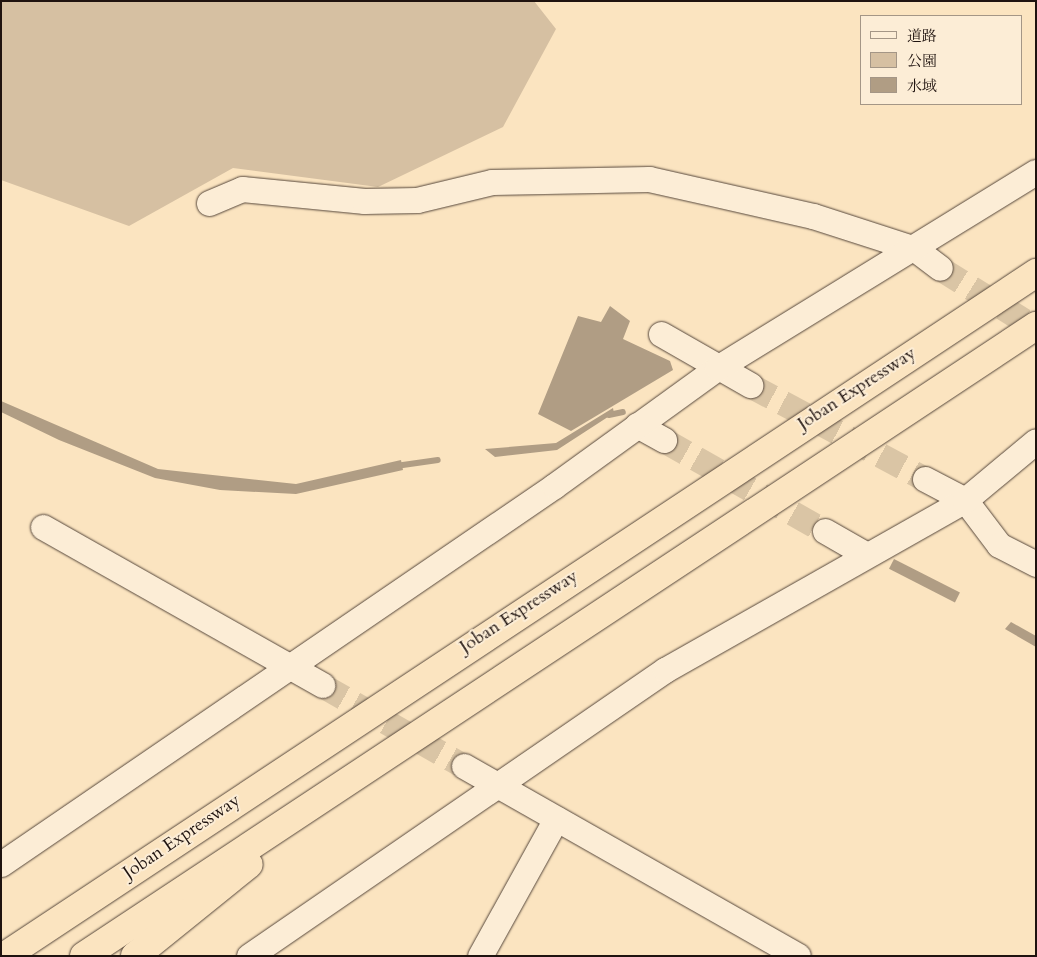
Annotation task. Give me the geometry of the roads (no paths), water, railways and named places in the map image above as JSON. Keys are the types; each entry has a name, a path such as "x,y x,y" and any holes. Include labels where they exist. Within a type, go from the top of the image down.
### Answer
{"highway":[{"name":"Joban Expressway","path":"5,956 1036,273"},
{"path":"84,956 394,747 1036,326"},
{"path":"135,956 394,747"}],"street":[{"path":"1,864 132,771 289,669 717,368 915,249 1036,172"},
{"path":"209,203 242,189 364,201 418,200 492,182 649,179 813,216 915,249 940,268"},
{"path":"661,334 717,368 750,385"},
{"path":"637,425 664,440"},
{"path":"249,956 496,784 665,670 865,554 965,500 1036,440"},
{"path":"925,479 965,500 999,545 1036,564"},
{"path":"43,527 289,669 322,685"},
{"path":"825,531 865,554"},
{"path":"464,766 798,956"},
{"path":"480,956 556,819"}],"water":[{"path":"610,306 630,321 623,339 670,361 673,370 571,431 538,414 578,316 601,322"},
{"path":"1,401 158,469 296,484 401,460 403,470 296,494 220,490 155,478 59,440 1,412"},
{"path":"613,408 614,413 557,450 495,457 485,449 556,443"},
{"path":"894,559 960,593 955,602 889,569"},
{"path":"1011,622 1036,636 1036,647 1005,629"}],"waterway":[{"path":"609,415 623,412"},
{"path":"396,466 438,460"}],"tunnel":[{"path":"940,268 1036,328"},
{"path":"750,385 925,479"},
{"path":"664,440 825,531"},
{"path":"322,685 464,766"}]}
